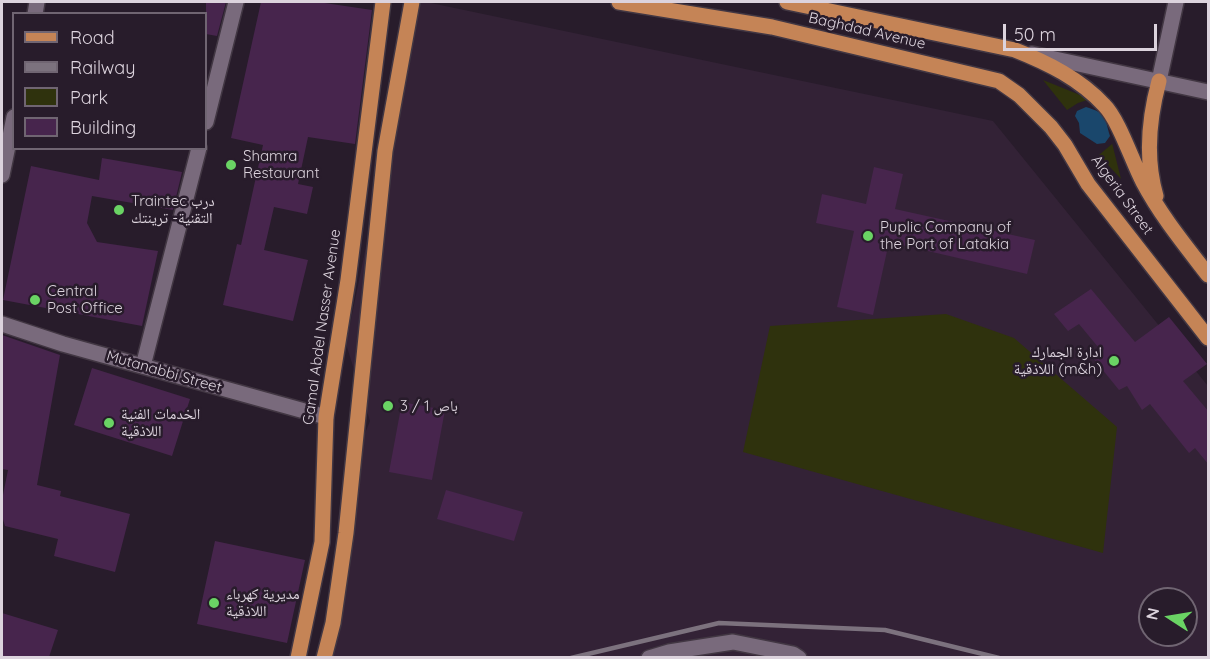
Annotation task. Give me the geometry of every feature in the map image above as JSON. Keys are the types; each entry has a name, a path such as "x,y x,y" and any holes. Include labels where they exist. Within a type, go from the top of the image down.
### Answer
{"main road":[{"name":"Gamal Abdel Nasser Avenue","path":"298,657 322,542 326,417 348,280 383,2"},
{"path":"324,657 333,623 346,532 385,150 412,2"},
{"name":"Baghdad Avenue","path":"619,2 772,27 999,81"},
{"name":"Baghdad Avenue","path":"787,2 834,7 1015,50"},
{"name":"Algeria Street","path":"1015,50 1057,69 1090,91 1106,106 1143,183 1161,213 1209,275"},
{"name":"Algeria Street","path":"999,81 1019,95 1051,127 1065,145 1088,184 1209,338"},
{"path":"1159,81 1150,125 1149,147 1153,181 1161,213"}],"street":[{"path":"207,118 237,2"},
{"path":"1159,81 1176,2"},
{"name":"Baghdad Avenue","path":"1015,50 1209,92"},
{"path":"2,175 12,127"},
{"path":"143,366 198,150"},
{"name":"Mutanabbi Street","path":"2,324 326,417"},
{"path":"649,657 732,642 799,657"}],"shaded area":[{"path":"416,2 426,2 993,121 1208,386 1208,657 319,658 328,629 341,493 370,421 346,344"}],"green space":[{"path":"1043,80 1090,99 1067,110"},
{"path":"1112,143 1121,179 1099,155"},
{"path":"946,314 1014,338 1117,427 1103,553 743,452 770,326"}],"water":[{"path":"1086,107 1102,114 1106,120 1110,136 1105,143 1097,144 1080,133 1079,123 1075,116 1077,111"}],"building":[{"path":"206,2 226,2 217,36 207,34"},
{"path":"261,2 318,2 372,10 355,144 308,137 298,184 313,187 307,214 274,207 264,250 308,260 293,321 223,305 237,244 241,245 263,145 231,138"},
{"path":"102,158 182,172 173,210 92,196 87,223 97,242 158,251 142,326 3,300 31,166 99,180"},
{"path":"874,167 903,174 895,209 1035,240 1027,274 889,242 873,315 837,307 854,231 816,223 822,194 866,204"},
{"path":"1091,289 1135,342 1169,317 1207,364 1183,381 1209,412 1209,465 1195,448 1189,453 1150,404 1142,410 1127,386 1119,390 1093,358 1103,353 1079,324 1068,331 1054,314"},
{"path":"2,335 60,355 37,485 61,491 60,496 130,514 115,572 54,556 58,539 5,526 2,516 2,500 8,470 2,469"},
{"path":"92,368 190,399 172,456 74,425"},
{"path":"402,402 445,410 432,480 389,472"},
{"path":"446,490 523,512 514,541 437,519"},
{"path":"215,541 305,560 287,643 197,624"},
{"path":"2,613 58,630 49,657 2,657"}],"railway":[{"path":"571,658 719,623 885,630 999,658"}],"place":[{"name":"Shamra Restaurant","path":"231,165"},
{"name":"Traintec درب التقنية- ترينتك","path":"119,210"},
{"name":"Puplic Company of the Port of Latakia","path":"868,236"},
{"name":"Central Post Office","path":"35,300"},
{"name":"ادارة الجمارك اللاذقية (m&h)","path":"1114,361"},
{"name":"باص 1 / 3","path":"388,406"},
{"name":"الخدمات الفنية اللاذقية","path":"109,423"},
{"name":"مديرية كهرباء اللاذقية","path":"214,603"}]}
